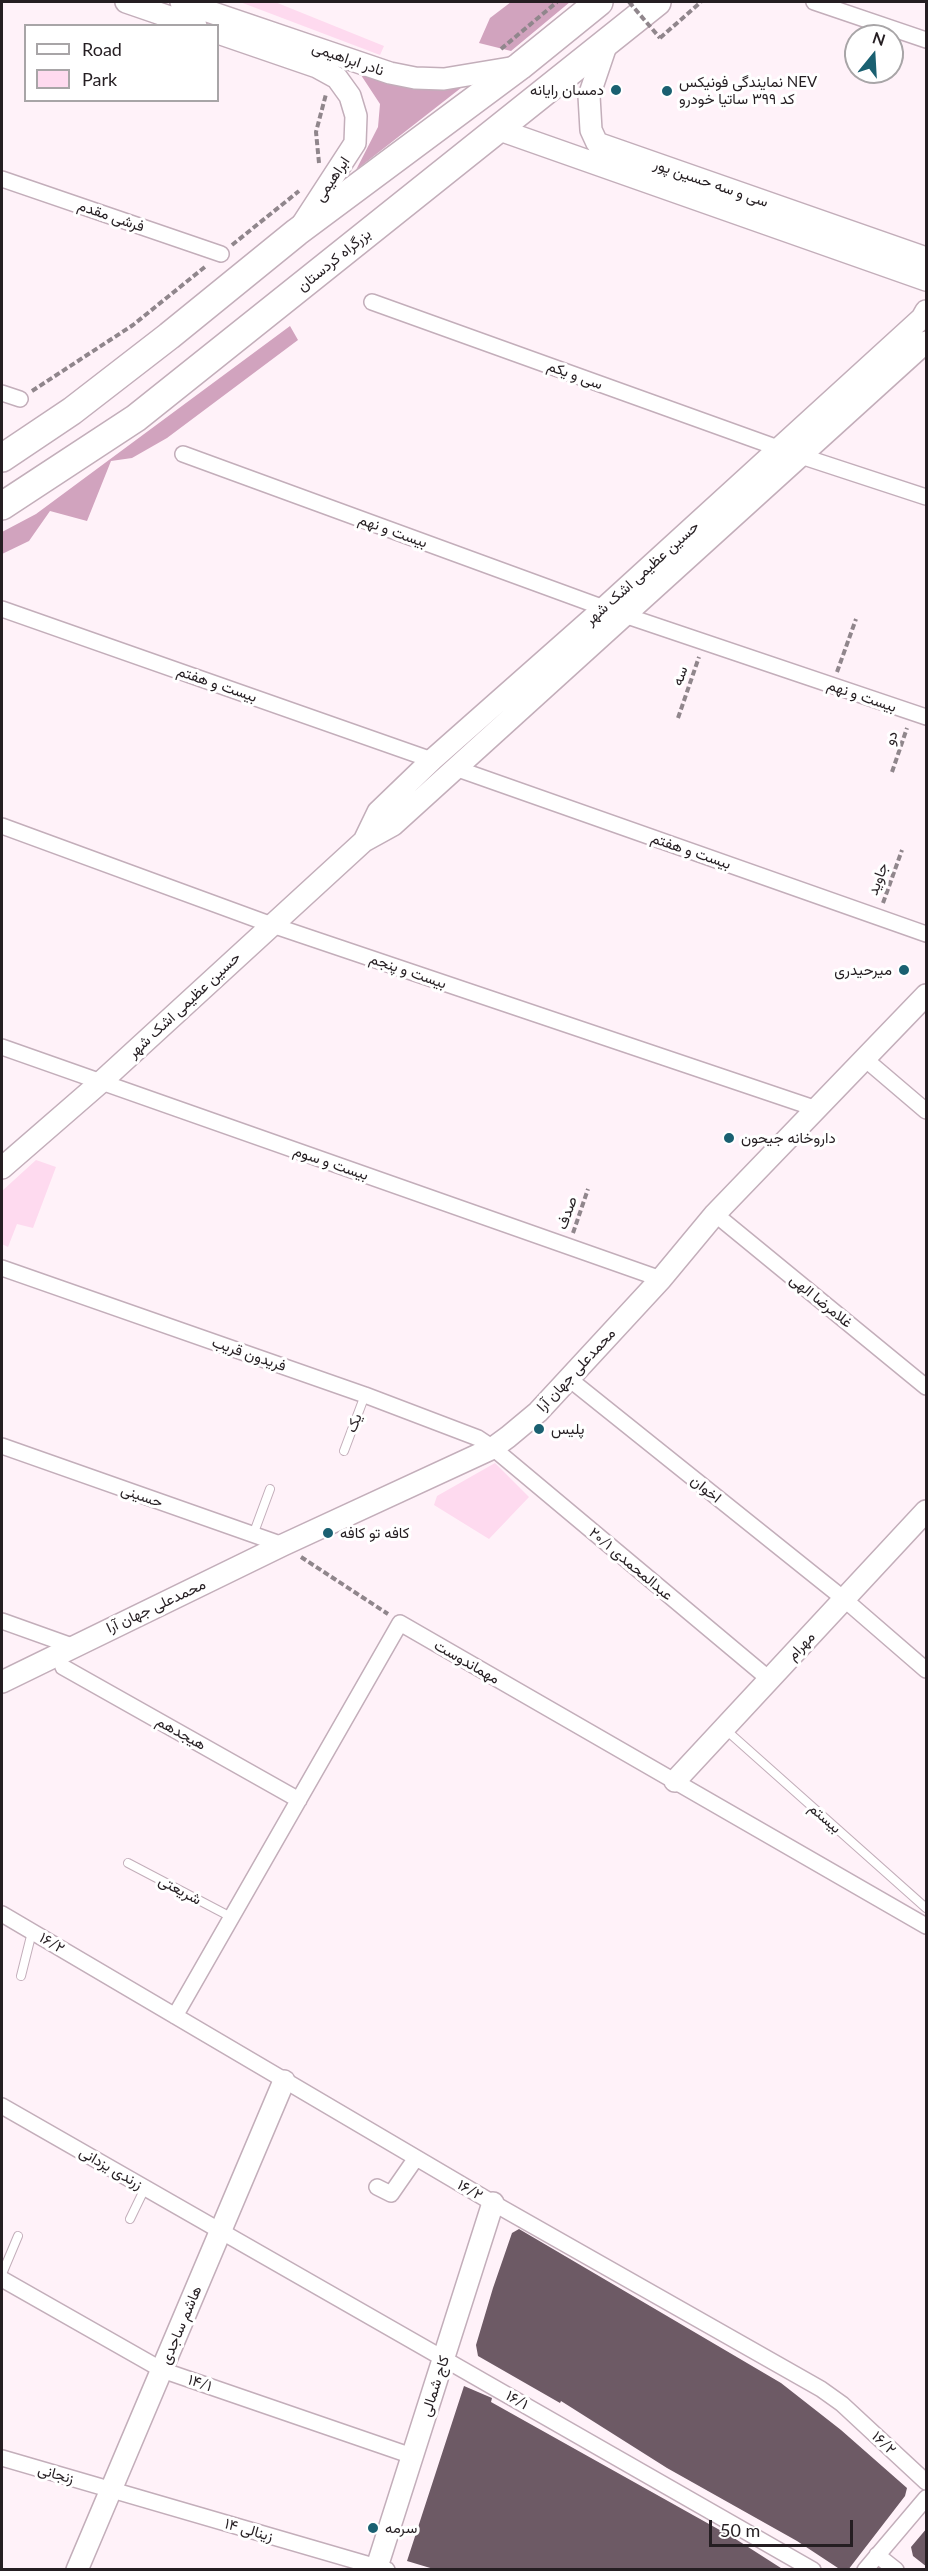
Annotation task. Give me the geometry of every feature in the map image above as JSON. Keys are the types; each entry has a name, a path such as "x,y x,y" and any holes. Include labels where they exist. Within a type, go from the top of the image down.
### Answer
{"highway":[{"path":"2,458 72,411 297,232 520,66 598,2"},
{"name":"بزرگراه کردستان","path":"2,506 136,418 657,2"}],"street":[{"name":"نادر ابراهیمی","path":"126,2 165,6 390,73 415,78 444,80 520,66"},
{"path":"814,2 927,40"},
{"name":"نادر ابراهیمی","path":"165,6 193,24"},
{"name":"نادر ابراهیمی","path":"219,33 317,67"},
{"name":"سی و سه حسین پور","path":"608,40 589,96 591,130 597,143 927,258"},
{"name":"ابراهیمی","path":"297,232 355,143 356,116 350,96 337,78 317,67"},
{"name":"سی و سه حسین پور","path":"497,129 927,280"},
{"name":"فرشی مقدم","path":"2,179 221,254"},
{"name":"سی و یکم","path":"372,302 778,448"},
{"name":"حسین عظیمی اشک شهر","path":"364,841 378,812 432,760 604,608 927,311"},
{"name":"حسین عظیمی اشک شهر","path":"2,1168 101,1082 364,841 393,825 627,616 927,342"},
{"path":"2,393 20,399"},
{"path":"778,448 927,497"},
{"name":"بیست و نهم","path":"183,454 604,608"},
{"path":"604,608 627,616"},
{"name":"بیست و هفتم","path":"2,609 432,760"},
{"name":"بیست و نهم","path":"627,616 920,715"},
{"path":"432,760 455,768"},
{"name":"بیست و هفتم","path":"455,768 927,934"},
{"name":"بیست و پنجم","path":"2,826 272,925 817,1109"},
{"name":"محمدعلی جهان آرا","path":"2,1682 283,1545 493,1448 538,1412 661,1279 715,1214 927,995"},
{"name":"بیست و سوم","path":"2,1047 661,1279"},
{"path":"866,1059 927,1111"},
{"name":"غلامرضا الهی","path":"715,1214 927,1387"},
{"name":"فریدون قریب","path":"2,1268 365,1395 472,1435 493,1448"},
{"name":"اخوان","path":"568,1378 844,1599 927,1670"},
{"name":"حسینی","path":"2,1446 283,1545"},
{"name":"عبدالمحمدی ۲۰/۱","path":"493,1448 769,1679"},
{"name":"مهرام","path":"675,1780 927,1511"},
{"path":"2,1621 72,1646"},
{"path":"175,2016 400,1623"},
{"name":"مهماندوست","path":"400,1623 927,1926"},
{"name":"هیجدهم","path":"63,1667 299,1800"},
{"name":"۱۶/۲","path":"2,1914 493,2203 822,2389 842,2404 927,2482"},
{"name":"هاشم ساجدی","path":"78,2570 284,2080"},
{"name":"زرندی یزدانی","path":"2,2106 221,2231"},
{"path":"377,2187 391,2194 416,2158"},
{"name":"کاج شمالی","path":"380,2569 412,2457 493,2203"},
{"name":"۱۶/۱","path":"221,2231 813,2570"},
{"name":"۱۴/۱","path":"2,2279 162,2370 412,2457"},
{"name":"زنجانی","path":"2,2458 111,2490"},
{"name":"زینالی ۱۴","path":"111,2490 380,2569"},
{"path":"865,2570 927,2498"},
{"path":"877,2556 896,2570"}],"lane":[{"name":"یک","path":"344,1450 365,1395"},
{"path":"253,1535 270,1489"},
{"name":"بیستم","path":"724,1728 927,1908"},
{"name":"شریعتی","path":"128,1863 231,1917"},
{"path":"21,1977 32,1932"},
{"path":"130,2219 145,2188"},
{"path":"2,2274 18,2236"}],"path":[{"path":"496,53 557,2"},
{"path":"629,2 660,38 701,2"},
{"path":"317,67 329,83 316,132 320,174"},
{"path":"20,399 133,326 302,189"},
{"path":"832,686 856,619"},
{"name":"سه","path":"678,718 705,642"},
{"name":"دو","path":"891,771 920,715"},
{"name":"جاوید","path":"878,917 902,850"},
{"name":"صدف","path":"568,1246 588,1189"},
{"path":"283,1545 400,1623"}],"green space":[{"path":"240,2 275,2 384,46 380,55"},
{"path":"36,1160 56,1167 33,1228 17,1224 8,1247 2,1244 2,1191"},
{"path":"495,1463 529,1497 489,1539 434,1505 437,1496"}],"shaded area":[{"path":"511,2 570,2 511,51 479,43 490,18"},
{"path":"357,69 466,84 356,170 378,127 380,104"},
{"path":"290,326 298,340 167,438 132,458 111,461 87,521 50,511 29,541 2,554 2,532 36,514"}],"building":[{"path":"519,2229 781,2383 841,2430 907,2488 905,2496 848,2570 841,2570 797,2541 667,2468 561,2401 560,2403 478,2356 476,2345 493,2288 512,2233"},
{"path":"464,2386 492,2398 491,2402 734,2538 784,2570 437,2570 407,2561"},
{"path":"927,2528 927,2567 913,2556 911,2547"}],"place":[{"name":"دمسان رایانه","path":"616,90"},
{"name":"نمایندگی فونیکس NEV کد ۳۹۹ ساتیا خودرو","path":"667,91"},
{"name":"میرحیدری","path":"904,970"},
{"name":"داروخانه جیحون","path":"729,1138"},
{"name":"پلیس","path":"539,1429"},
{"name":"کافه تو کافه","path":"328,1533"},
{"name":"سرمه","path":"373,2528"}]}
